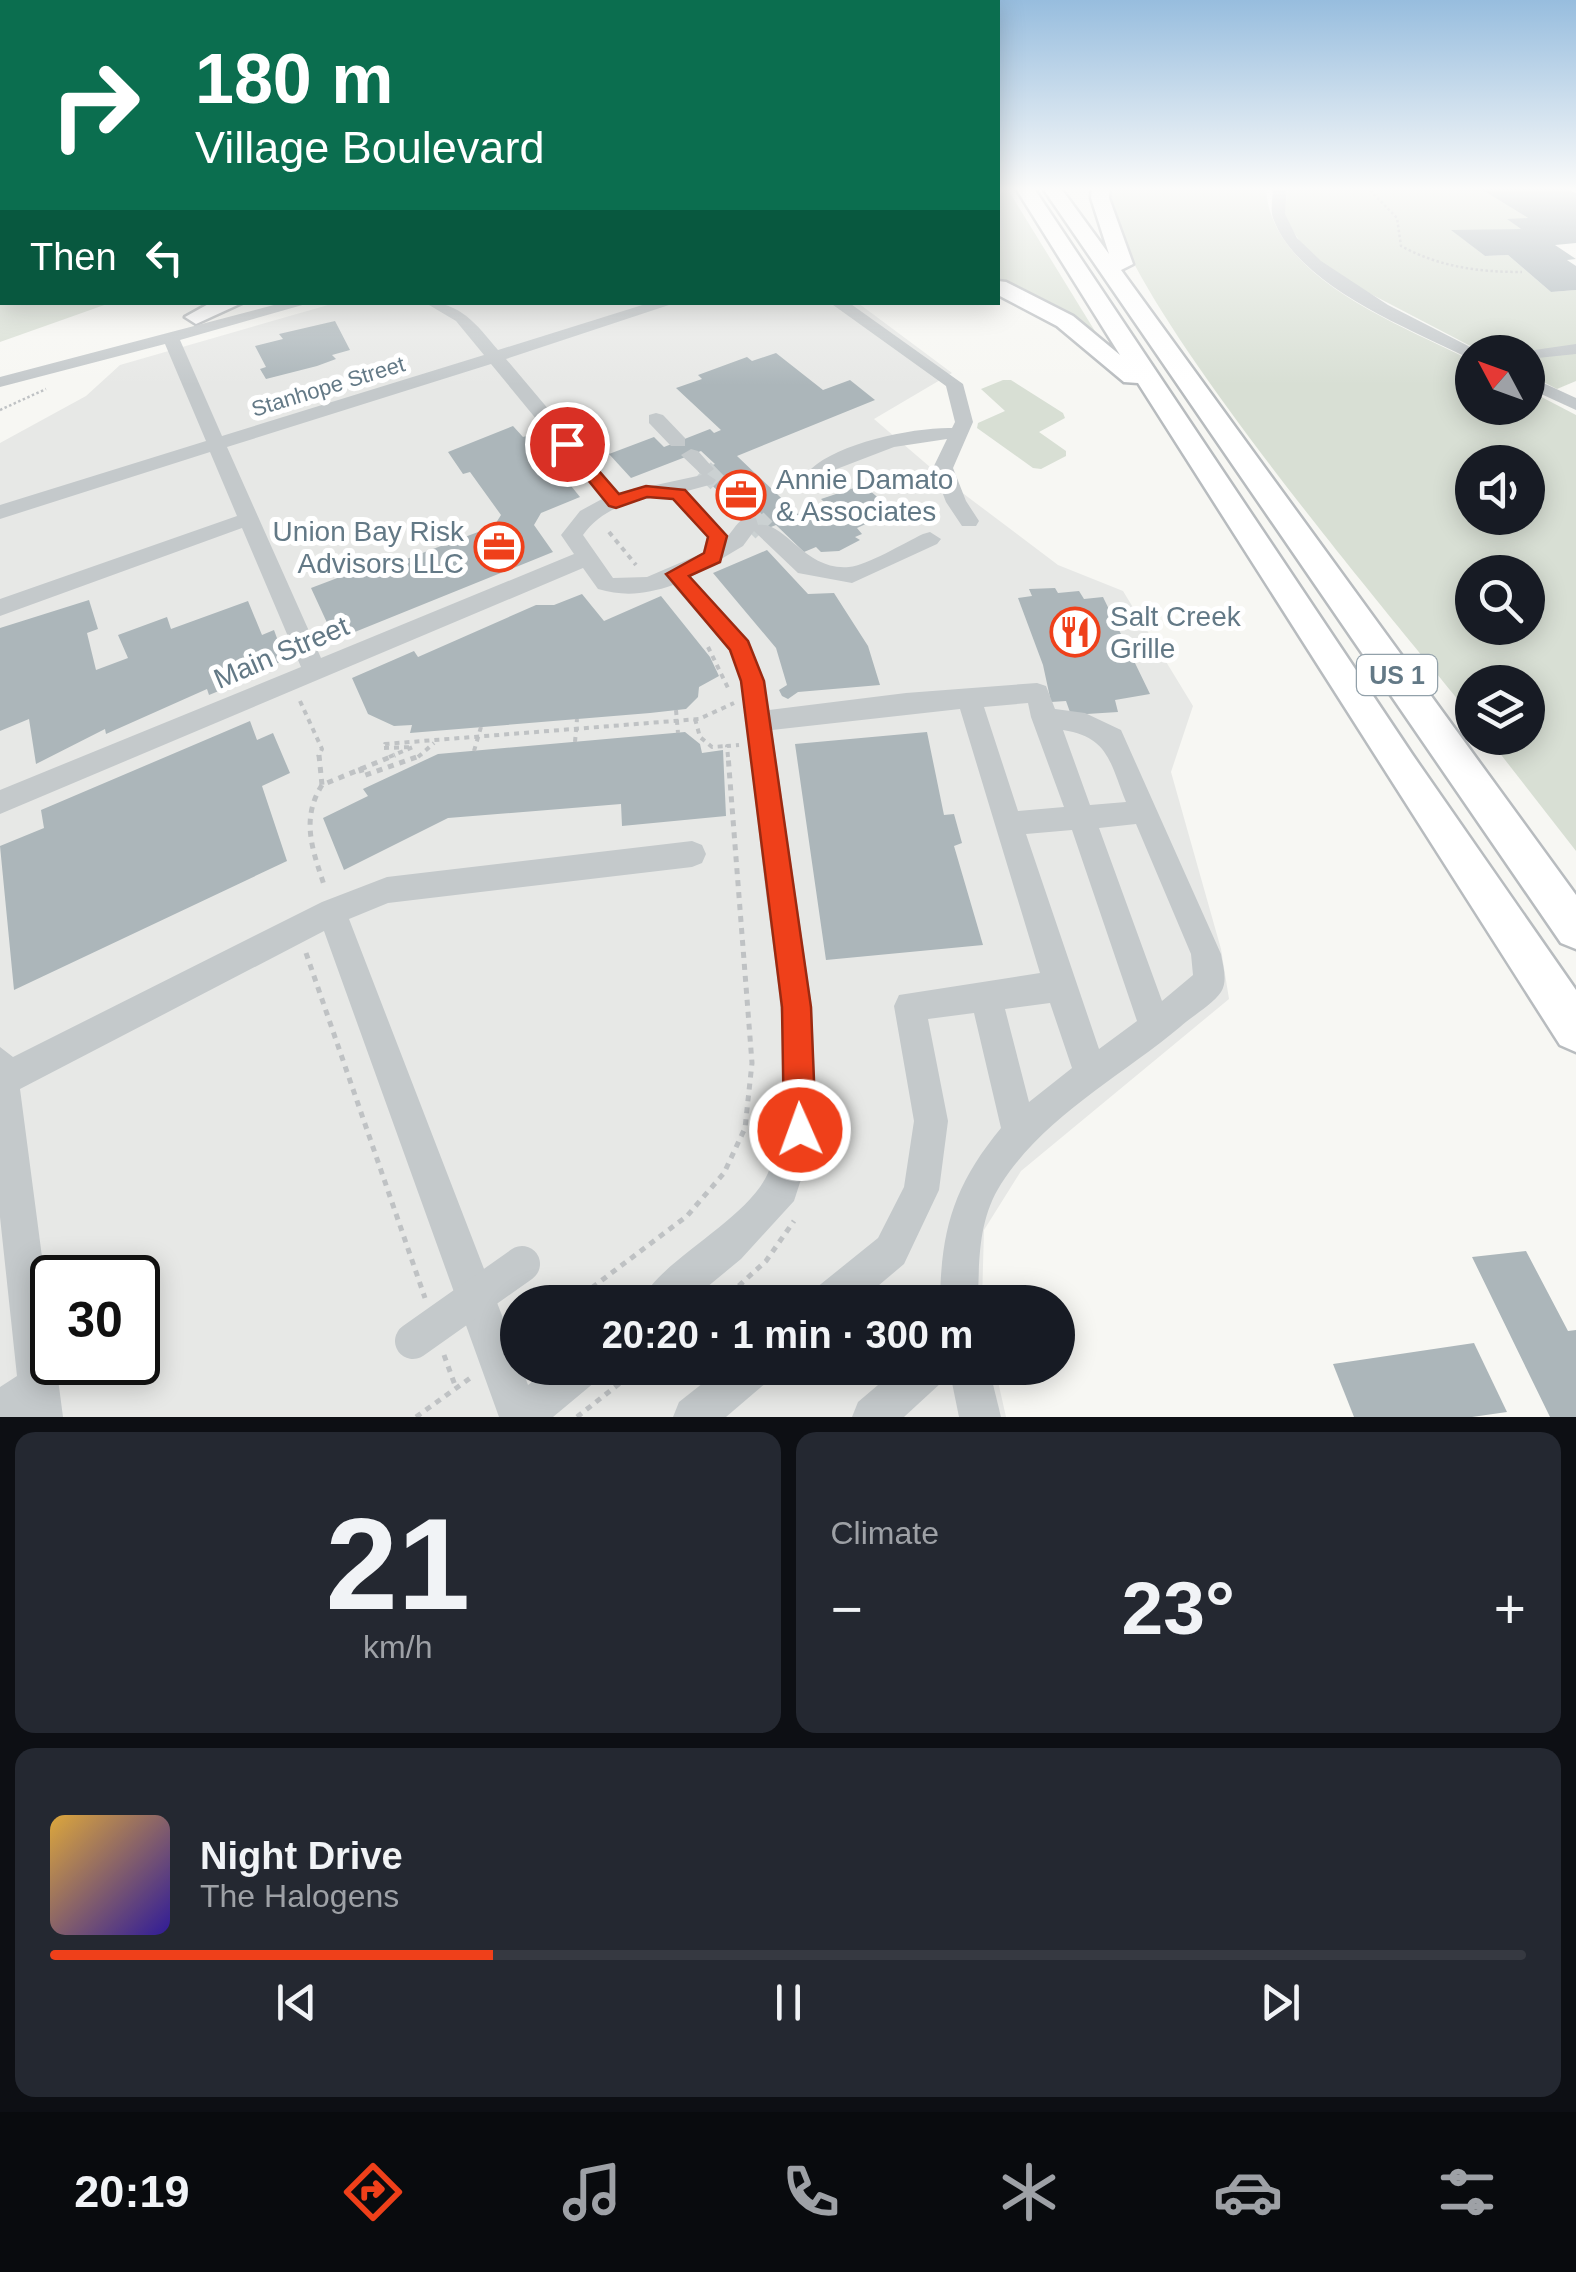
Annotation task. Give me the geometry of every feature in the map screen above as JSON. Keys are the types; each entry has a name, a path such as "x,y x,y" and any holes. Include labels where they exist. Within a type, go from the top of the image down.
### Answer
{"highway":[{"name":"US 1","path":"1066,253 1576,1028"},
{"name":"US 1","path":"1099,253 1570,917"},
{"path":"1118,253 1159,336"},
{"path":"1000,287 1066,321 1103,349 1167,410"},
{"path":"196,317 226,305"}],"street":[{"path":"1305,253 1365,298 1455,344"},
{"path":"0,365 238,305"},
{"path":"0,382 294,305"},
{"name":"Stanhope Street","path":"0,512 661,305"},
{"path":"842,305 954,384 964,422 943,468 956,502 969,521"},
{"path":"462,310 495,358 616,502"},
{"path":"171,339 248,519 302,675"},
{"path":"1545,352 1576,349"},
{"path":"1545,388 1573,400"},
{"path":"656,419 696,462 664,490 616,502 578,521 572,535 606,584 622,590 664,579 762,531 806,568 852,575 930,539"},
{"path":"821,469 875,448 938,432 956,434"},
{"path":"664,490 678,494 718,536 713,557"},
{"path":"0,608 248,519"},
{"name":"Main Street","path":"0,802 586,558"},
{"path":"664,579 740,647 752,681 749,730 796,1007 800,1130 781,1188 728,1246 681,1285"},
{"path":"749,730 969,698 1036,693 1156,1027"},
{"path":"969,698 1092,1076"},
{"path":"958,1285 956,1266 963,1220 987,1168 1019,1133 1209,982 1210,971 1112,737 1100,727 1044,717"},
{"path":"1009,824 1144,812"},
{"path":"0,1411 40,1401 1,1075 297,929 330,904 387,890 692,854"},
{"path":"330,904 521,1417 561,1385"},
{"path":"850,1285 891,1251 921,1190 930,1121 910,1006 1060,986"},
{"path":"986,996 1019,1133"},
{"path":"429,1335 522,1264"},
{"path":"694,1417 733,1385"},
{"path":"873,1417 909,1385"},
{"path":"973,1385 980,1417"}],"path":[{"path":"1413,253 1459,270 1522,272"},
{"path":"609,532 664,579"},
{"path":"330,904 306,831 307,809 322,785 413,747 383,748 384,744 696,719 734,703 706,641"},
{"path":"302,675 322,749 317,759 322,785"},
{"path":"676,710 678,733"},
{"path":"575,742 577,719"},
{"path":"696,719 700,737 712,747 739,745 749,730"},
{"path":"474,751 481,727"},
{"path":"360,767 363,776 396,766 428,752 434,743"},
{"path":"596,1285 682,1222 717,1182 738,1147 748,1113 752,1063 727,746"},
{"path":"297,929 429,1335 456,1388 416,1417"},
{"path":"577,1417 617,1385"}],"shaded area":[{"path":"1000,253 1047,253 1101,341 1036,298 1000,284"},
{"path":"1130,253 1295,253 1344,295 1455,353 1455,425 1545,425 1545,399 1576,415 1576,851 1501,755 1545,755 1545,665 1455,665 1455,696 1325,536 1201,371"},
{"path":"1307,253 1508,255 1551,292 1576,290 1576,381 1557,389 1545,383 1545,335 1455,338 1344,280"},
{"path":"0,305 104,305 0,342"},
{"path":"328,305 861,305 952,373 874,419 944,479 1058,565 1123,591 1193,706 1171,772 1221,949 1229,999 1021,1171 984,1230 982,1285 500,1285 500,1385 999,1385 1006,1417 0,1417 0,443 86,396 120,365"},
{"path":"1011,380 1063,413 1065,418 1039,432 1066,451 1066,456 1041,469 1033,468 977,428 978,423 1005,411 981,389"}],"building":[{"path":"1481,253 1567,253 1576,259 1567,260 1576,266 1576,290 1551,292 1508,255"},
{"path":"335,321 350,350 332,355 336,359 317,366 266,379 260,369 266,367 255,346 283,339 279,334"},
{"path":"776,353 823,390 850,380 875,400 737,456 798,514 824,502 821,499 863,485 894,511 857,528 862,534 855,537 860,540 839,551 821,552 816,547 804,552 776,525 758,532 698,471 715,464 701,451 631,478 609,454 654,437 664,447 710,429 714,433 721,430 676,388 702,379 698,375 747,357 752,361"},
{"path":"513,426 523,437 530,435 580,497 541,513 534,525 553,552 335,640 311,588 369,566 372,572 494,526 501,515 470,472 463,474 448,452"},
{"path":"767,550 808,594 834,593 868,646 880,685 798,692 788,699 782,696 779,690 787,685 776,648 713,573"},
{"name":"Salt Creek Grille","path":"1055,588 1058,593 1079,591 1084,599 1103,597 1150,694 1115,700 1118,712 1071,715 1066,701 1051,702 1043,665 1018,598 1032,596 1029,589"},
{"path":"582,594 604,621 661,596 710,657 719,676 699,687 698,697 686,709 650,713 410,733 412,725 394,726 368,714 352,678 414,651 418,657 536,605 554,605"},
{"path":"89,600 98,629 87,633 96,670 128,658 118,635 167,617 171,629 248,601 262,635 274,630 285,660 273,665 275,668 209,695 207,689 106,734 105,729 36,764 29,719 0,731 0,628"},
{"path":"250,721 257,740 273,733 290,773 262,786 287,861 14,990 0,846 44,828 41,810"},
{"path":"685,732 700,744 702,753 723,750 726,816 622,826 621,804 448,818 344,870 323,818 368,796 363,789 438,754"},
{"path":"927,732 944,815 954,814 962,843 954,846 983,945 826,960 795,744"},
{"path":"1526,1251 1568,1331 1576,1330 1576,1417 1550,1417 1472,1257"},
{"path":"1474,1343 1507,1412 1472,1417 1354,1417 1333,1364"}],"tunnel":[{"path":"704,469 757,523"},
{"path":"757,523 764,530"}],"place":[{"name":"Annie Damato & Associates","path":"741,495"},
{"name":"Union Bay Risk Advisors LLC","path":"499,547"},
{"name":"Salt Creek Grille","path":"1075,632"}],"route":[{"path":"567,444 616,502 646,492 664,490 678,494 718,536 713,557 676,574 740,647 752,681 796,1007 800,1130"}]}
